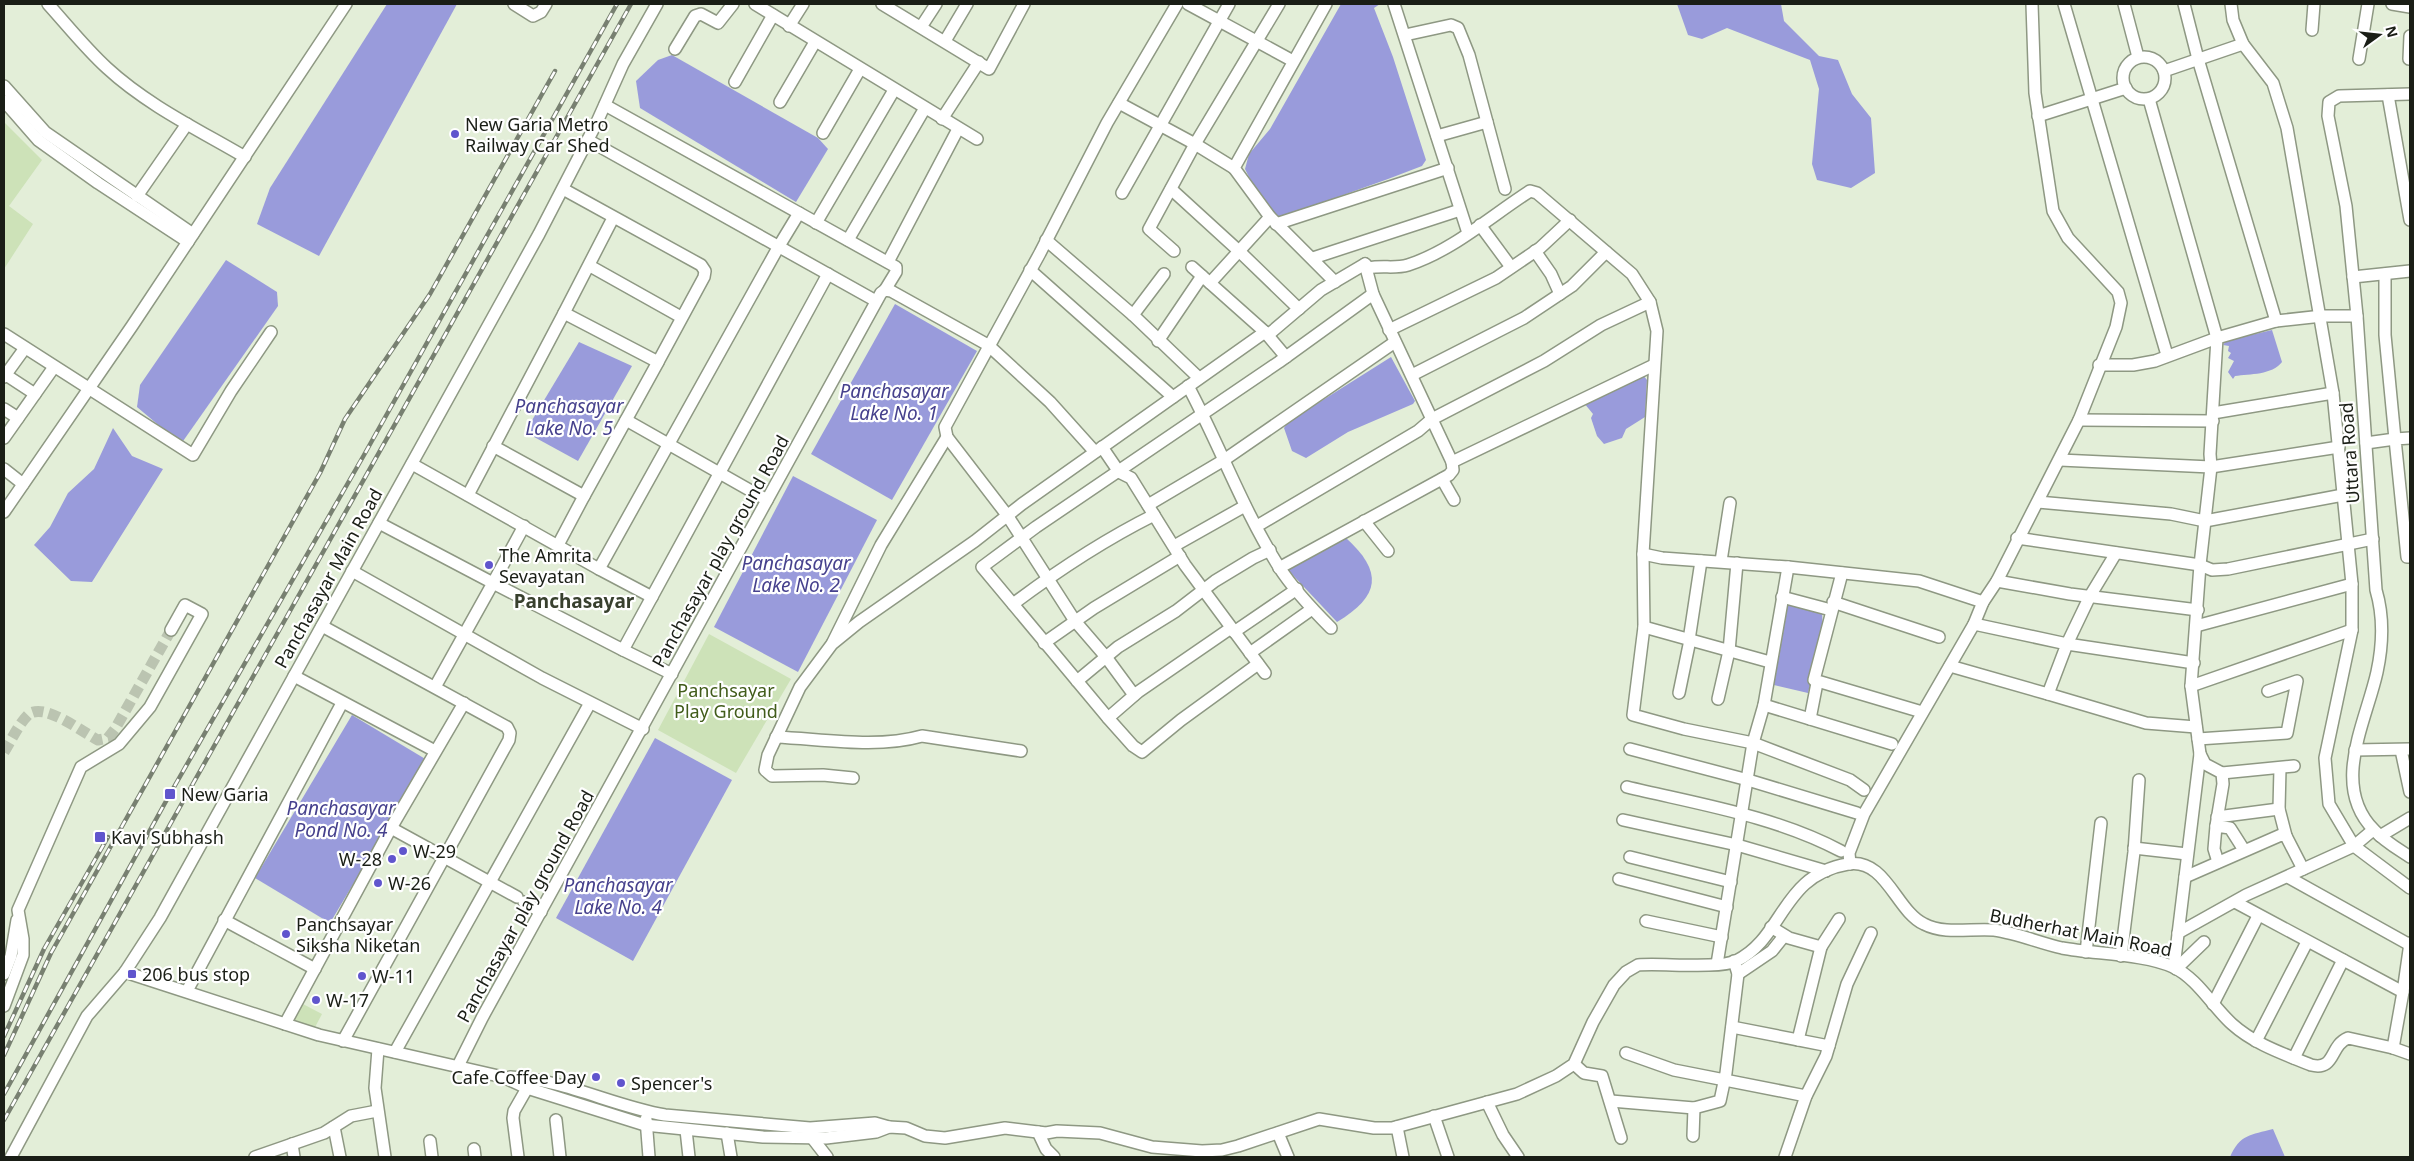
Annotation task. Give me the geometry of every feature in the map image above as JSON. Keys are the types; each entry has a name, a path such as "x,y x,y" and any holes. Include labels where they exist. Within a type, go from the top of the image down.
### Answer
{"street":[{"path":"48,4 107,68 187,124 245,157"},
{"path":"4,512 191,238 346,4"},
{"path":"514,4 533,16 542,12 546,4"},
{"name":"Panchasayar Main Road","path":"11,1157 87,1016 125,972 160,918 563,189 605,106 623,64 657,4"},
{"path":"675,49 695,16 701,14 718,23 733,4"},
{"path":"755,4 976,139"},
{"path":"789,26 804,4"},
{"path":"882,4 988,69 1024,4"},
{"path":"921,27 936,4"},
{"path":"944,41 967,4"},
{"path":"1134,695 1106,657 1075,622 1007,515 947,437 945,426 1046,240 1107,122 1177,4"},
{"path":"1188,4 1293,61"},
{"path":"1122,193 1229,4"},
{"path":"1174,251 1149,229 1195,144 1279,4"},
{"path":"1234,168 1326,4"},
{"path":"1394,4 1468,233"},
{"path":"530,1083 646,1125 727,1132 811,1134 889,1127 906,1128 925,1136 945,1138 1005,1128 1045,1145 1100,1133 1152,1146 1202,1151 1222,1150 1319,1119 1374,1128 1399,1135 1434,1116 1537,1086 1574,1064 1602,1004 1626,972 1638,965 1734,962 1752,949 1797,890 1817,875 1850,864 1849,853 1864,814 1974,624 2060,460 2079,420 2099,365 2116,327 2121,303 2118,292 2068,238 2053,211 2035,93 2032,4"},
{"path":"2064,4 2168,355"},
{"path":"2124,4 2138,57"},
{"path":"2184,4 2198,59 2276,321"},
{"path":"2230,4 2233,20 2243,44 2273,83 2287,128 2327,316 2352,584 2352,630 2325,758 2329,804 2354,846 2410,888"},
{"path":"2312,30 2314,4"},
{"path":"2359,59 2368,4"},
{"path":"2392,4 2410,7"},
{"path":"735,82 773,15"},
{"path":"1405,36 1451,25 1458,28 1469,55 1506,189"},
{"path":"2409,59 2410,36"},
{"path":"780,102 815,42"},
{"path":"2164,71 2243,44"},
{"path":"2138,57 2154,59 2164,71 2164,85 2161,91 2149,99 2137,98 2126,88 2123,80 2125,68 2138,57"},
{"path":"942,119 979,62"},
{"path":"823,133 860,69"},
{"path":"4,86 11,104 38,140 98,183 191,238"},
{"path":"2038,116 2126,88"},
{"path":"816,223 894,90"},
{"name":"Uttara Road","path":"2410,94 2339,96 2330,102 2328,116 2346,206 2376,590 2382,610 2381,648 2377,672 2355,750 2352,783 2359,810 2376,833 2410,857"},
{"path":"2388,95 2410,220"},
{"path":"2149,99 2217,338 2212,467 2200,565 2191,686 2200,754 2175,968"},
{"path":"1119,103 1195,144 1234,168 1273,221 1313,258 1335,282"},
{"path":"11,104 45,132 105,172 191,238"},
{"path":"605,106 888,262 958,129"},
{"path":"848,240 925,108"},
{"path":"1437,136 1487,122"},
{"path":"137,196 187,124"},
{"path":"588,140 876,301"},
{"path":"1158,341 1206,279 1240,252 1273,221 1448,168"},
{"path":"98,183 105,172"},
{"path":"558,545 704,277 705,271 701,265 563,189"},
{"path":"1171,189 1299,309"},
{"path":"1365,264 1369,268 1406,265 1432,254 1468,233 1530,191 1537,193 1632,274 1650,302 1657,331 1643,554 1644,627 1633,715 1684,729 1753,743 1850,780 1864,790"},
{"path":"1313,258 1460,210"},
{"path":"599,568 799,213"},
{"path":"468,494 590,266 613,218"},
{"path":"1389,330 1496,278 1535,251 1570,220"},
{"path":"1480,225 1511,267"},
{"path":"1046,240 1132,315 1199,378"},
{"path":"1535,251 1551,274 1560,294"},
{"path":"1412,375 1524,318 1572,286 1606,252"},
{"name":"Panchasayar play ground Road","path":"458,1066 876,301 886,290 896,272 896,267 888,262"},
{"path":"832,644 859,622 975,541 1007,515 1199,378 1266,334 1321,290 1365,264"},
{"path":"1280,568 1442,479 1454,470 1412,375 1394,342 1373,294 1365,264"},
{"path":"590,266 681,317"},
{"path":"1192,267 1266,334 1286,357"},
{"path":"1030,270 1173,397"},
{"path":"2353,277 2410,271"},
{"path":"623,650 828,274"},
{"path":"1132,315 1164,274"},
{"path":"2384,274 2386,335 2407,557 2410,557"},
{"path":"886,290 988,345 1050,402 1119,472 1131,478 1203,590 1262,668 1181,720 1142,752 1133,746 1108,718 982,567 1021,538 1119,472 1286,357 1373,294"},
{"path":"1257,526 1418,432 1432,419 1544,361 1601,325 1650,302"},
{"path":"564,313 658,362"},
{"path":"2099,365 2133,365 2155,360 2217,338 2276,321 2327,316 2354,316"},
{"path":"4,334 193,455 231,391 271,332"},
{"path":"1013,604 1047,578 1122,531 1394,342"},
{"path":"25,348 5,376 35,394"},
{"path":"1452,462 1654,366"},
{"path":"4,438 54,367"},
{"path":"1188,386 1203,413 1245,506 1280,568 1312,609 1331,628"},
{"path":"2079,420 2213,417 2333,393"},
{"path":"4,409 18,418"},
{"path":"626,420 768,500"},
{"path":"853,778 767,774 765,765 800,687 832,644 882,545 947,437"},
{"path":"2366,443 2410,438"},
{"path":"493,446 584,496"},
{"path":"2060,460 2212,467 2339,447"},
{"path":"412,464 652,596"},
{"path":"4,469 23,484"},
{"path":"1442,479 1454,500"},
{"path":"2038,502 2171,514 2205,521 2343,495"},
{"path":"1721,562 1730,503"},
{"path":"1044,643 1245,506"},
{"path":"1364,521 1388,551"},
{"path":"379,522 493,583 672,674"},
{"path":"435,687 524,526"},
{"path":"2018,538 2200,565 2212,570 2228,569 2373,539"},
{"path":"1077,681 1106,657 1203,590 1253,558 1270,550"},
{"path":"2048,694 2067,644 2090,596 2116,553"},
{"path":"1643,554 1662,558 1788,567 1919,582 1984,602"},
{"path":"1679,693 1690,640 1701,561"},
{"path":"1718,699 1729,651 1737,563"},
{"path":"1717,964 1753,743 1764,705 1788,567"},
{"path":"352,571 465,635 642,729"},
{"path":"1810,719 1817,683 1814,679 1842,573"},
{"path":"1997,580 2070,594 2198,610"},
{"path":"2196,626 2352,584"},
{"path":"1108,718 1134,695 1297,589"},
{"path":"1782,597 1832,606 1939,637"},
{"path":"4,974 10,956 18,910 81,767 118,744 150,707 202,614 185,605 171,630"},
{"path":"1250,653 1312,609"},
{"path":"1974,624 2067,644 2194,663"},
{"path":"322,626 507,727 510,733 509,740 342,1041"},
{"path":"1644,627 1770,662"},
{"path":"2191,686 2352,630"},
{"path":"1950,666 2146,723 2196,727"},
{"path":"294,676 342,703 435,750"},
{"path":"2198,740 2288,733 2297,681 2268,691"},
{"path":"1817,683 1922,712"},
{"path":"187,991 342,703"},
{"path":"286,1024 391,828 464,703"},
{"path":"395,1052 590,703"},
{"path":"1764,705 1892,744"},
{"path":"776,737 867,742 909,740 922,736 1021,752"},
{"path":"1630,749 1748,780 1857,813"},
{"path":"2355,750 2406,749 2410,792"},
{"path":"2200,754 2205,764 2222,773 2294,766"},
{"path":"2280,768 2278,809 2286,836 2303,869"},
{"path":"2218,862 2214,850 2223,784 2222,773"},
{"path":"2121,956 2134,848 2139,780"},
{"path":"1626,787 1799,831 1841,851"},
{"path":"2217,821 2278,809"},
{"path":"2178,933 2236,902 2303,869 2327,860 2376,833 2410,818"},
{"path":"1623,820 1737,845 1826,871"},
{"path":"2217,821 2230,828 2244,850"},
{"path":"2086,952 2101,823"},
{"path":"391,828 541,912"},
{"path":"2185,877 2244,850 2281,835 2286,836"},
{"path":"2134,848 2187,854"},
{"path":"1630,857 1730,882"},
{"name":"Budherhat Main Road","path":"1850,864 1858,864 1877,873 1903,908 1924,924 1939,929 2000,931 2049,945 2121,956 2175,968 2188,978 2231,1024 2256,1041 2294,1058 2321,1067 2326,1066 2342,1041 2348,1038 2393,1048 2410,1054"},
{"path":"2288,877 2410,944 2393,1048"},
{"path":"1619,879 1727,907"},
{"path":"2236,902 2258,916 2403,992"},
{"path":"4,1006 23,955 23,940 18,910"},
{"path":"2213,1004 2258,916"},
{"path":"224,920 315,969"},
{"path":"1798,1040 1820,947 1839,920"},
{"path":"1646,921 1722,936"},
{"path":"1771,926 1784,936 1820,947"},
{"path":"1785,1157 1806,1096 1829,1046 1847,984 1871,933"},
{"path":"1738,974 1772,951 1784,936"},
{"path":"2175,968 2204,942"},
{"path":"2256,1041 2307,942"},
{"path":"2294,1058 2343,960"},
{"path":"1611,1101 1694,1108 1720,1101 1738,974 1734,962"},
{"path":"125,972 342,1041 458,1066 646,1112 811,1134 827,1157"},
{"path":"1732,1027 1829,1046"},
{"path":"378,1049 376,1096 385,1157"},
{"path":"1626,1053 1674,1070 1806,1096"},
{"path":"1574,1064 1584,1073 1602,1076 1621,1138"},
{"path":"518,1157 513,1118 514,1112 530,1083"},
{"path":"1487,1102 1503,1135 1518,1157"},
{"path":"1694,1108 1694,1136"},
{"path":"255,1157 334,1127 340,1121 351,1116 378,1111"},
{"path":"646,1112 648,1157"},
{"path":"676,1116 689,1157"},
{"path":"1434,1116 1448,1157"},
{"path":"556,1120 560,1157"},
{"path":"334,1127 340,1157"},
{"path":"727,1132 731,1157"},
{"path":"1278,1133 1288,1157"},
{"path":"1399,1135 1403,1157"},
{"path":"430,1141 432,1157"},
{"path":"292,1144 294,1157"}],"green space":[{"path":"4,122 42,160 9,206 33,224 4,269"},
{"name":"Panchsayar Play Ground","path":"709,634 791,679 736,773 658,730"},
{"path":"301,1003 322,1014 313,1031 289,1023"}],"water":[{"path":"387,4 457,4 319,256 257,224 270,188"},
{"path":"1341,4 1380,4 1374,8 1393,57 1426,160 1422,166 1279,218 1274,215 1245,169 1249,154 1270,129"},
{"path":"1677,4 1781,4 1784,21 1819,56 1838,60 1852,94 1871,118 1875,173 1851,188 1817,180 1812,164 1819,89 1810,60 1727,28 1702,39 1688,35"},
{"path":"672,55 818,138 828,149 796,202 640,108 636,81 658,60"},
{"path":"226,260 277,292 278,306 181,444 137,407 140,385"},
{"name":"Panchasayar Lake No. 1","path":"895,304 977,351 892,500 811,454"},
{"path":"2272,330 2282,362 2267,372 2235,376 2233,379 2228,372 2234,361 2228,358 2231,353 2228,351 2229,346 2223,345 2226,341"},
{"name":"Panchasayar Lake No. 5","path":"579,342 632,366 578,461 525,432"},
{"path":"1391,357 1415,401 1413,404 1348,432 1306,458 1292,451 1284,428 1288,422"},
{"path":"1643,375 1647,380 1645,417 1626,429 1622,438 1604,444 1597,436 1591,418 1593,414 1584,403"},
{"path":"113,428 132,456 163,469 92,582 71,581 34,545 50,527 68,493 94,469"},
{"name":"Panchasayar Lake No. 2","path":"793,476 877,520 798,672 714,627"},
{"path":"1345,537 1366,561 1371,572 1372,583 1369,593 1362,603 1337,622 1288,570 1298,561"},
{"path":"1788,604 1822,610 1823,634 1808,693 1774,685"},
{"name":"Panchasayar Pond No. 4","path":"352,715 427,760 330,923 255,878"},
{"name":"Panchasayar Lake No. 4","path":"655,738 732,780 633,961 556,918"},
{"path":"2273,1129 2285,1157 2230,1157 2242,1140 2252,1134"}],"tunnel":[{"path":"4,752 24,719 35,712 43,712 63,719 98,740 108,738 115,729 171,630"}],"railway":[{"path":"4,1094 170,794 364,455 617,4"},
{"path":"4,1120 631,4"},
{"path":"4,1055 51,953 320,473 345,419 430,294 555,71"},
{"path":"4,1036 44,949 108,837"}],"place":[{"name":"New Garia Metro Railway Car Shed","path":"455,134"},
{"name":"The Amrita Sevayatan","path":"489,565"},
{"name":"New Garia","path":"170,794"},
{"name":"Kavi Subhash","path":"100,837"},
{"name":"W-29","path":"403,851"},
{"name":"W-28","path":"392,859"},
{"name":"W-26","path":"378,883"},
{"name":"Panchsayar Siksha Niketan","path":"286,934"},
{"name":"206 bus stop","path":"132,974"},
{"name":"W-11","path":"362,976"},
{"name":"W-17","path":"316,1000"},
{"name":"Cafe Coffee Day","path":"596,1077"},
{"name":"Spencer's","path":"621,1083"}],"district":[{"name":"Panchasayar","path":"574,601"}]}
